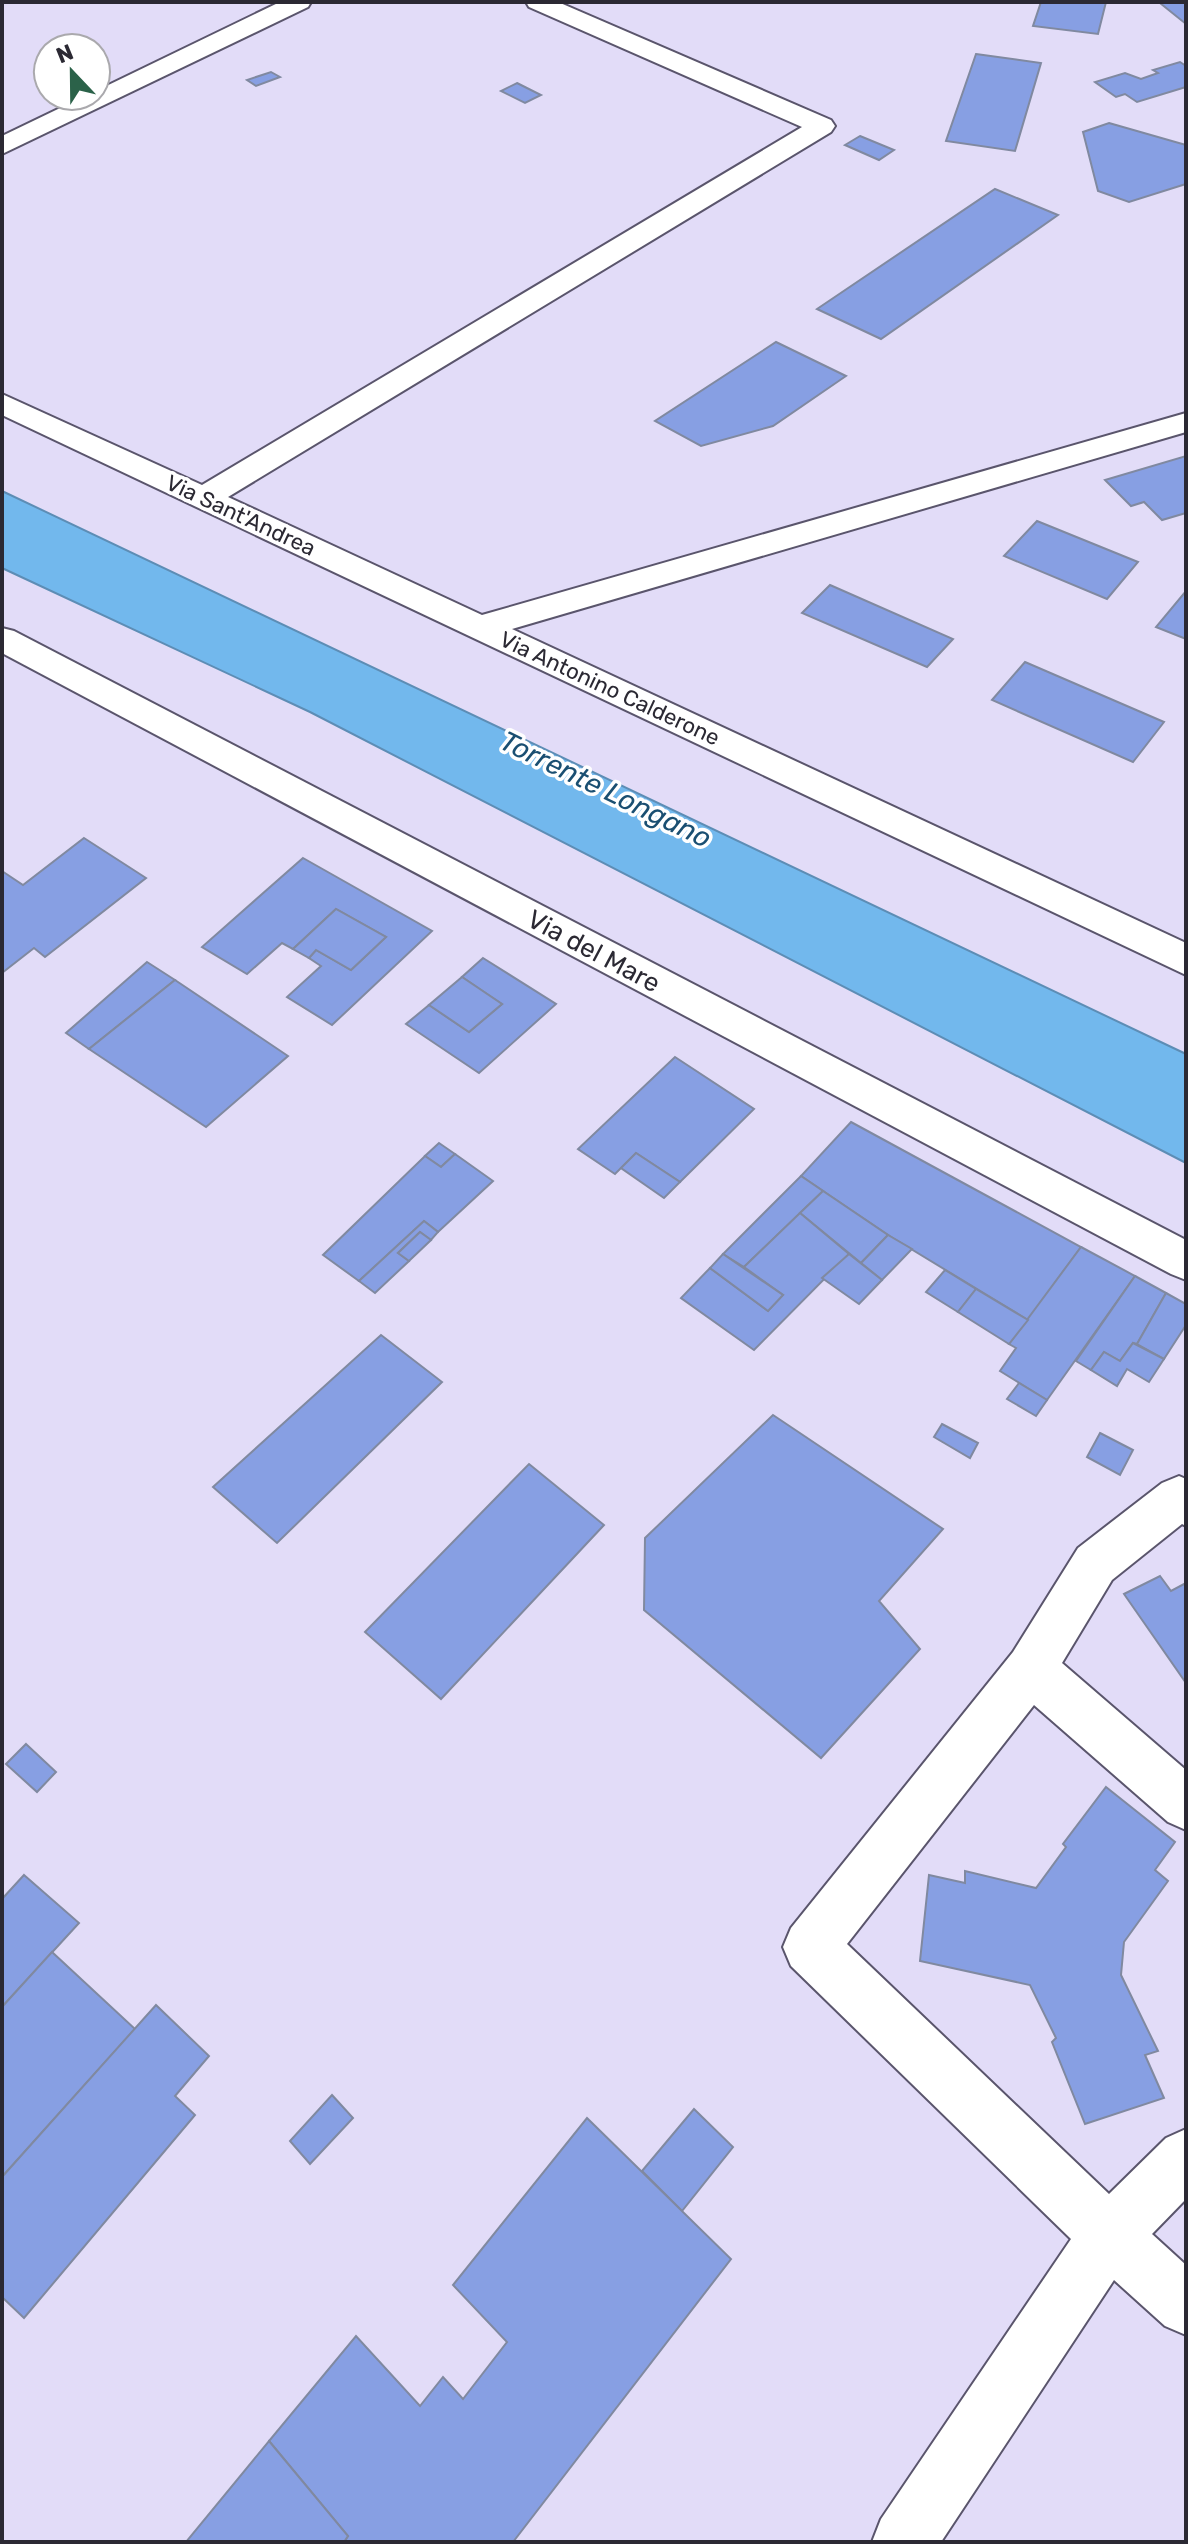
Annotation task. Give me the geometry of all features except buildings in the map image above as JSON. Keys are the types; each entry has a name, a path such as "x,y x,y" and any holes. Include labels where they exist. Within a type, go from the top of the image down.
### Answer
{"street":[{"path":"2,146 299,2"},
{"path":"204,497 822,126 538,2"},
{"name":"Via Sant'Andrea","path":"2,403 480,627"},
{"name":"Via Antonino Calderone","path":"480,627 1186,422"},
{"name":"Via Antonino Calderone","path":"480,627 1186,960"},
{"name":"Via del Mare","path":"2,639 1186,1261"},
{"path":"1186,1504 1179,1498 1095,1564 1031,1669 810,1947 1186,2305"},
{"path":"1031,1669 1186,1804"},
{"path":"904,2542 1109,2235 1186,2158"}],"water":[{"name":"Torrente Longano","path":"2,491 1186,1054 1186,1163 310,712 2,568"}]}
